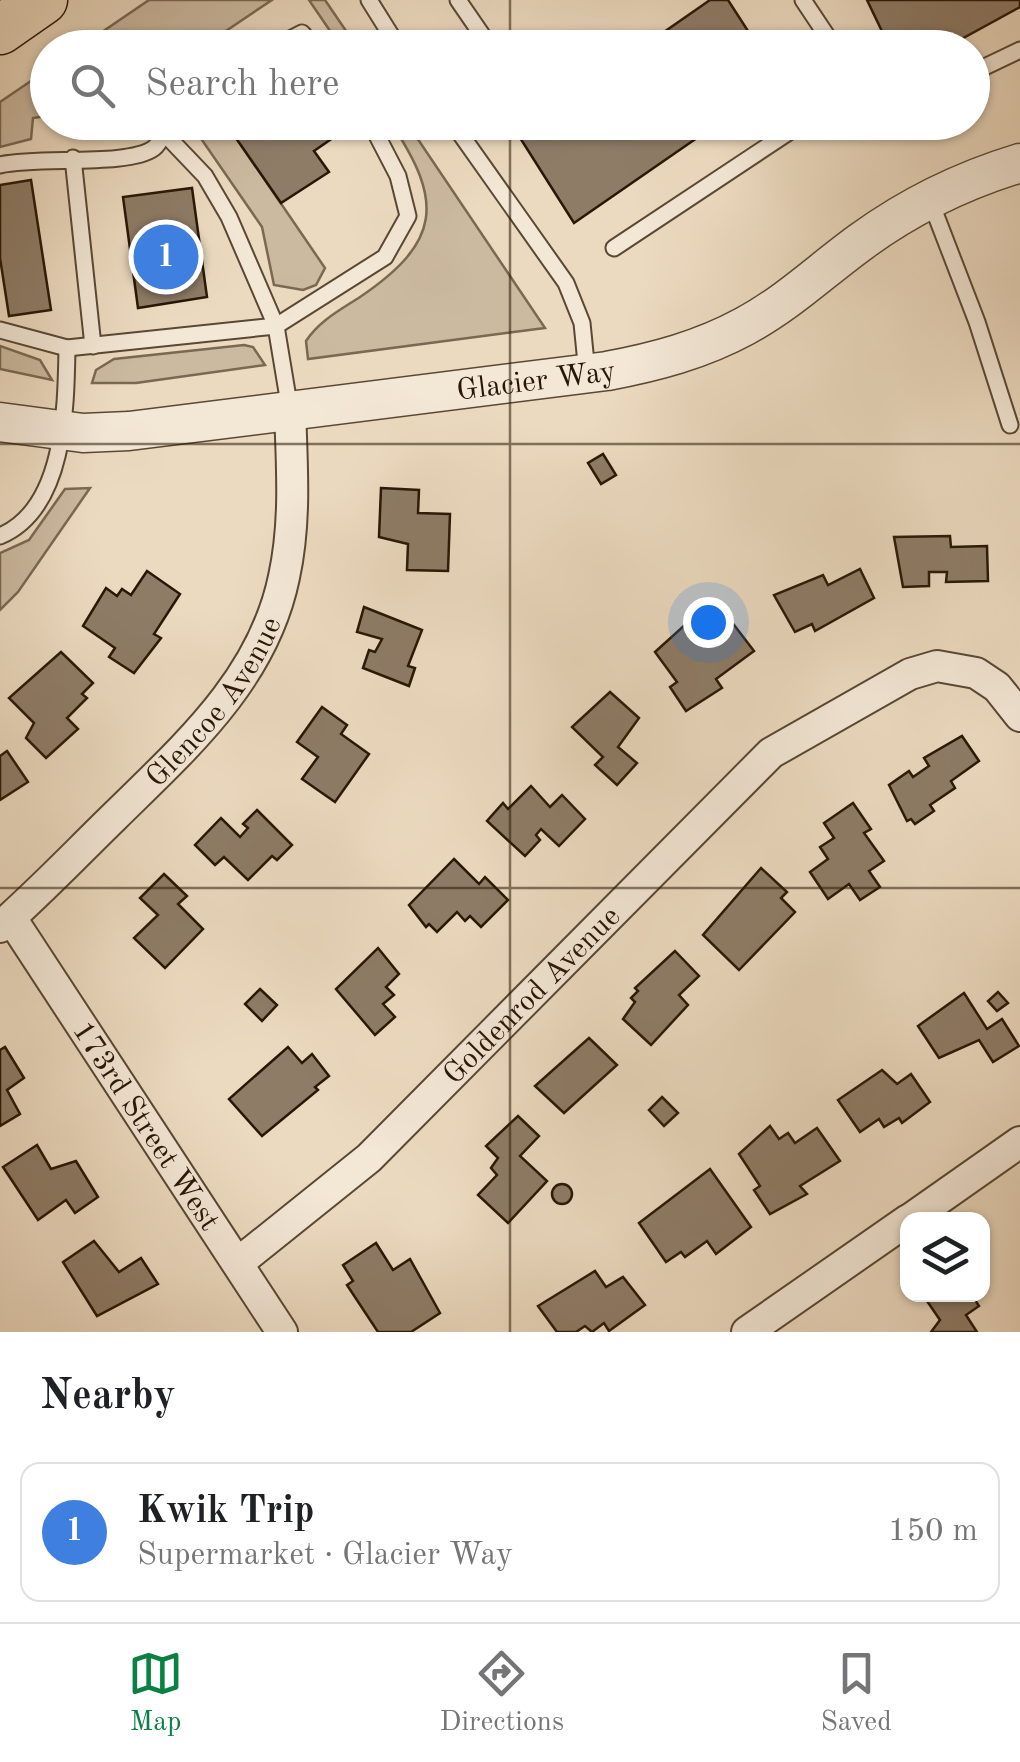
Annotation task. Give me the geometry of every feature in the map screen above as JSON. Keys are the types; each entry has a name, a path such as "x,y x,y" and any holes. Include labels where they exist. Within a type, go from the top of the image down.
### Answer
{"main road":[{"path":"0,30 43,0"}],"street":[{"name":"Glacier Way","path":"0,422 66,432 128,431 587,373 664,359 746,326 798,292 864,239 930,200 1020,163"},
{"name":"Glencoe Avenue","path":"5,923 203,730 252,666 274,611 289,551 293,519 290,410"},
{"name":"Goldenrod Avenue","path":"238,1263 369,1158 771,753 910,674 937,666 976,673 997,687 1020,716"},
{"name":"173rd Street West","path":"5,923 282,1332"},
{"path":"919,1212 1020,1142"},
{"path":"746,1332 900,1226"}],"lane":[{"path":"369,0 388,30"},
{"path":"458,0 479,30"},
{"path":"804,0 823,30"},
{"path":"990,64 1020,50"},
{"path":"0,165 133,157 156,147 160,140"},
{"path":"177,140 206,176 276,326 284,354 290,410"},
{"path":"0,330 67,348 276,326 385,257 408,216 398,176 379,140"},
{"path":"465,140 566,283 582,323 587,373"},
{"path":"614,248 777,140"},
{"path":"73,158 92,346"},
{"path":"930,200 977,322 1010,425"},
{"path":"0,536 22,527 34,510 66,432 67,348"}],"shaded area":[{"path":"149,0 272,0 227,30 105,30"},
{"path":"309,0 325,0 345,30 329,30"},
{"path":"30,82 30,139 0,147 0,102"},
{"path":"202,140 238,140 325,268 316,285 303,290 274,285 262,227"},
{"path":"401,140 418,140 545,328 308,359 306,341 317,328 387,277 419,239 426,219 426,198"},
{"path":"0,346 40,360 52,380 0,369"},
{"path":"253,347 265,365 136,383 92,383 96,370 114,359"},
{"path":"90,488 18,592 0,610 0,553 29,540 65,489"}],"building":[{"path":"710,0 728,0 747,30 667,30"},
{"path":"867,0 1020,0 1020,7 978,30 881,30"},
{"path":"237,140 330,140 314,151 329,172 281,203"},
{"path":"521,140 694,140 574,223"},
{"path":"31,180 51,310 9,316 0,258 0,185"},
{"path":"192,188 207,297 138,308 123,197"},
{"path":"603,454 616,475 601,484 588,463"},
{"path":"381,488 419,490 418,513 450,514 448,571 407,570 408,544 379,537"},
{"path":"950,536 951,547 987,546 988,581 946,582 947,572 929,572 929,586 903,587 894,537"},
{"path":"860,569 874,598 815,631 812,624 795,632 774,595 823,575 828,585"},
{"path":"147,571 180,594 154,634 161,638 134,673 109,657 115,648 83,626 106,588 117,596 122,589 131,595"},
{"path":"364,607 422,630 408,666 415,668 409,686 363,668 369,650 375,652 382,639 357,632"},
{"path":"731,621 754,651 716,679 722,688 686,711 670,687 677,682 655,652 687,623 695,633 702,627 709,638"},
{"path":"61,652 93,683 82,694 87,698 67,718 78,729 46,758 26,738 34,723 9,698"},
{"path":"610,692 639,718 618,747 637,763 617,785 595,765 603,757 572,727"},
{"path":"322,707 347,725 341,734 369,754 335,802 302,779 318,757 297,742"},
{"path":"962,736 979,761 951,781 955,788 930,805 934,811 915,824 911,819 907,821 889,785 909,771 913,777 929,766 924,758"},
{"path":"7,751 28,782 0,800 0,756"},
{"path":"531,786 550,807 562,795 585,819 559,846 541,829 536,835 540,840 525,856 487,821 503,803 508,809"},
{"path":"853,803 871,829 864,833 884,861 869,871 880,887 860,900 849,884 828,899 810,872 828,859 820,847 834,838 824,823"},
{"path":"257,810 292,845 277,860 272,856 248,880 224,857 215,865 195,845 221,818 240,837 248,828 243,824"},
{"path":"454,859 479,884 485,877 508,900 481,927 470,916 465,921 457,912 437,932 429,924 426,927 409,905"},
{"path":"761,868 787,892 781,898 795,912 739,970 703,935"},
{"path":"164,874 187,896 178,904 203,929 165,968 134,938 158,915 140,898"},
{"path":"378,948 399,974 386,987 394,995 383,1004 395,1017 375,1035 336,989"},
{"path":"675,951 699,976 679,995 688,1005 651,1045 623,1019 635,1002 631,998 638,991 635,988"},
{"path":"260,989 277,1005 262,1021 245,1004"},
{"path":"998,992 1008,1003 997,1011 988,1001"},
{"path":"964,993 987,1029 1002,1019 1019,1046 993,1062 979,1040 939,1058 918,1026"},
{"path":"589,1038 617,1065 564,1113 535,1086"},
{"path":"5,1047 24,1078 7,1090 20,1114 0,1126 0,1050"},
{"path":"288,1047 302,1063 312,1054 329,1076 315,1087 318,1090 262,1136 229,1099"},
{"path":"882,1070 897,1084 911,1074 930,1102 902,1123 899,1118 884,1127 879,1119 860,1132 838,1100"},
{"path":"662,1097 678,1113 664,1126 649,1110"},
{"path":"518,1116 539,1136 520,1156 547,1181 508,1223 478,1195 497,1175 491,1168 498,1158 486,1146"},
{"path":"770,1126 779,1139 788,1133 795,1143 817,1128 840,1161 800,1186 807,1194 770,1214 754,1190 760,1186 739,1154"},
{"path":"37,1145 51,1169 76,1161 98,1197 75,1213 66,1200 38,1220 3,1167"},
{"path":"710,1169 751,1227 716,1254 707,1241 685,1257 681,1252 666,1262 639,1223"},
{"path":"562,1184 572,1194 562,1204 552,1194"},
{"path":"94,1241 119,1272 141,1258 158,1284 97,1316 63,1262"},
{"path":"376,1243 393,1270 410,1259 440,1313 411,1332 378,1332 347,1285 353,1281 343,1265"},
{"path":"595,1271 606,1287 623,1277 645,1305 609,1331 604,1323 592,1332 585,1326 576,1332 557,1332 538,1306"},
{"path":"928,1302 976,1302 979,1306 966,1315 977,1332 931,1332 940,1320"}],"place":[{"name":"Kwik Trip","path":"166,257"}]}
